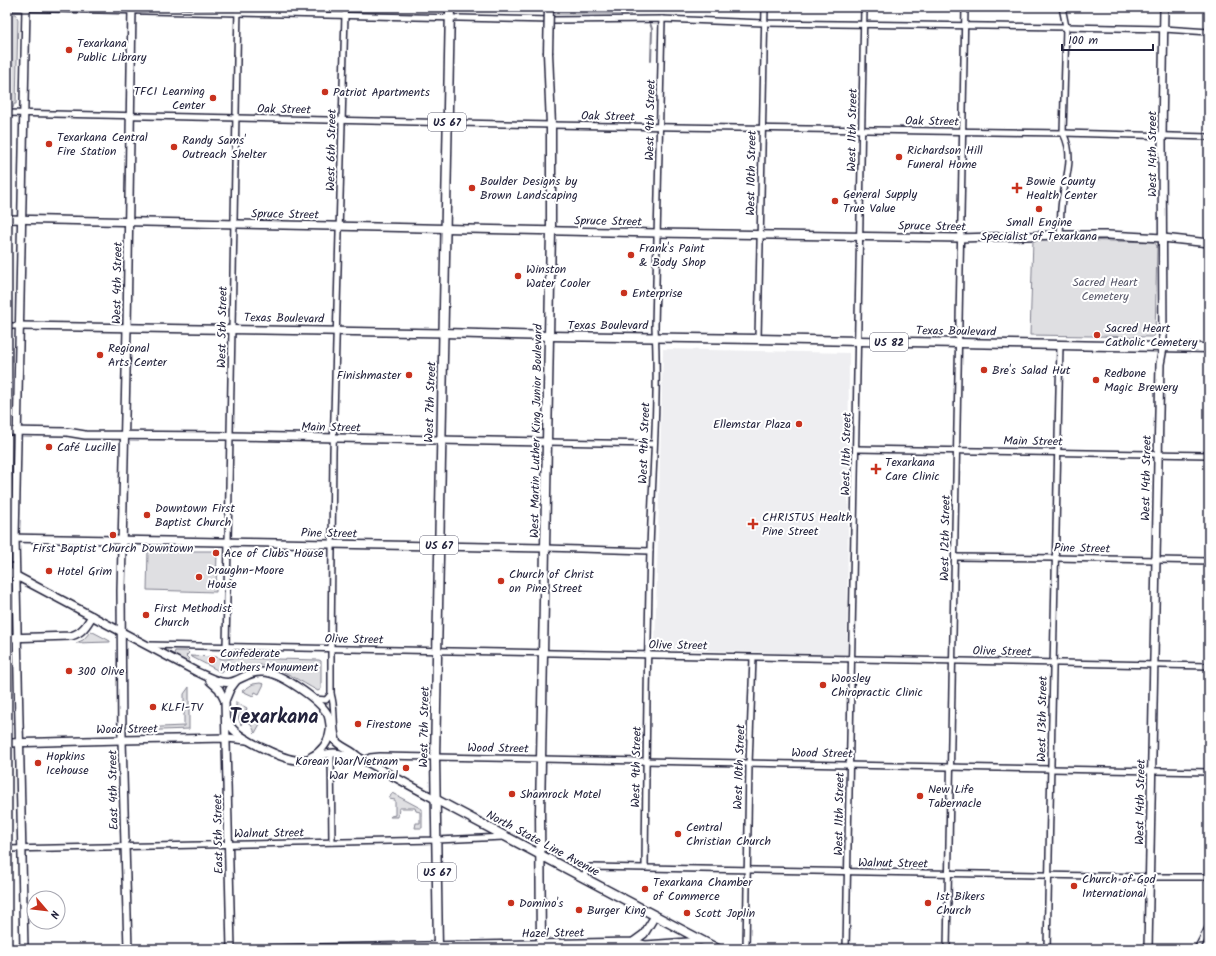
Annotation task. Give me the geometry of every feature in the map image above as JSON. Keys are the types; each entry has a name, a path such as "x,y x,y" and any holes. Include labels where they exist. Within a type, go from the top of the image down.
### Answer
{"main road":[{"name":"West 7th Street","path":"435,799 450,7"},
{"name":"West Martin Luther King Junior Boulevard","path":"541,946 542,760 552,231 551,125 548,53 549,7"},
{"name":"Texas Boulevard","path":"444,333 1209,348"},
{"name":"North State Line Avenue","path":"435,799 718,949"},
{"name":"US 67","path":"435,799 438,948"}],"street":[{"path":"24,949 15,539 25,114 26,7"},
{"name":"West 10th Street","path":"758,339 765,7"},
{"name":"West 11th Street","path":"846,949 859,341 864,7"},
{"name":"West 12th Street","path":"947,949 965,7"},
{"path":"1060,235 1061,201 1068,174 1069,162 1067,142 1063,133 1066,27 1062,7"},
{"name":"West 14th Street","path":"1148,949 1155,560 1160,364 1163,348 1164,238 1162,137 1164,7"},
{"path":"7,8 238,10 552,20 662,19 764,23 1164,29 1209,32"},
{"name":"West 4th Street","path":"121,631 132,9"},
{"name":"West 5th Street","path":"226,648 238,10"},
{"name":"West 6th Street","path":"340,744 335,733 333,699 331,694 331,650 334,438 345,14"},
{"name":"West 9th Street","path":"644,868 650,550 656,392 657,233 662,19"},
{"name":"Oak Street","path":"7,113 1209,137"},
{"name":"Spruce Street","path":"7,220 960,238 1060,235 1164,238 1209,243"},
{"name":"Texas Boulevard","path":"7,326 444,333"},
{"name":"West 13th Street","path":"1047,949 1056,452 1060,345"},
{"name":"Main Street","path":"7,431 67,432 85,435 230,436 654,444"},
{"name":"Main Street","path":"856,449 1209,455"},
{"name":"Pine Street","path":"7,538 650,550"},
{"name":"Pine Street","path":"955,557 1209,561"},
{"name":"North State Line Avenue","path":"7,571 197,672 221,682 236,681 247,674 267,672 305,692 315,700 328,715 330,730 334,739 340,744 361,759 435,799"},
{"path":"7,638 72,636 78,634 85,627 92,616"},
{"name":"East 4th Street","path":"121,631 122,740 128,949"},
{"name":"Olive Street","path":"147,646 1209,666"},
{"name":"West 10th Street","path":"746,949 749,764 753,658"},
{"name":"North State Line Avenue","path":"197,672 216,685 222,694 225,701 226,718"},
{"path":"225,701 230,689 236,681"},
{"path":"315,700 326,700 331,694"},
{"path":"226,718 232,728 247,740 291,759 311,760 331,753 332,842"},
{"name":"East 5th Street","path":"226,718 231,949"},
{"path":"304,760 314,756 324,747 329,737 330,730"},
{"name":"Wood Street","path":"7,743 226,738 247,740"},
{"name":"North State Line Avenue","path":"331,753 349,758 361,759"},
{"name":"Wood Street","path":"361,759 380,756 1209,772"},
{"name":"Walnut Street","path":"7,849 437,840 507,837"},
{"name":"Walnut Street","path":"582,876 590,867 949,874 1209,877"},
{"path":"633,942 644,934 655,916"},
{"path":"1197,949 1209,926"},
{"name":"Hazel Street","path":"270,949 438,948 633,942 645,945 703,941"}],"shaded area":[{"name":"CHRISTUS Health Pine Street","path":"663,349 849,353 847,655 655,649"}],"green space":[{"path":"555,7 620,7 631,14 555,14"},
{"path":"7,13 15,14 18,19 16,104 14,104 13,108 7,107"},
{"name":"Sacred Heart Cemetery","path":"1033,239 1154,242 1157,246 1155,335 1152,337 1030,335"},
{"path":"148,551 217,551 216,592 147,590"},
{"path":"91,631 110,642 76,643 83,640"},
{"path":"175,651 187,651 189,653 186,656 189,659 189,663 176,657 174,654"},
{"path":"190,656 217,657 221,659 319,660 321,661 321,689 318,691 282,671 268,666 258,665 237,671 229,668 221,672"},
{"path":"253,684 264,684 259,694 255,692 253,696 242,691"},
{"path":"189,687 189,729 134,731 161,727 184,726 184,694"},
{"path":"236,702 247,708 246,711 248,712 241,725 236,711"},
{"path":"251,713 249,719 260,724 255,733 248,720"},
{"path":"392,793 422,809 422,828 415,828 416,823 420,823 420,812 416,811 415,808 399,808 398,817 390,817 395,815 395,800 389,799"}],"waterway":[{"path":"640,7 644,11"},
{"path":"650,23 652,29 651,61"}],"place":[{"name":"Texarkana Public Library","path":"69,50"},
{"name":"Patriot Apartments","path":"325,92"},
{"name":"TFCI Learning Center","path":"213,98"},
{"name":"Texarkana Central Fire Station","path":"49,144"},
{"name":"Randy Sams' Outreach Shelter","path":"174,147"},
{"name":"Richardson Hill Funeral Home","path":"899,157"},
{"name":"Boulder Designs by Brown Landscaping","path":"472,188"},
{"name":"Bowie County Health Center","path":"1017,188"},
{"name":"General Supply True Value","path":"835,201"},
{"name":"Small Engine Specialist of Texarkana","path":"1039,209"},
{"name":"Frank's Paint & Body Shop","path":"631,255"},
{"name":"Winston Water Cooler","path":"518,276"},
{"name":"Enterprise","path":"624,293"},
{"name":"Sacred Heart Catholic Cemetery","path":"1097,335"},
{"name":"Regional Arts Center","path":"100,355"},
{"name":"Bre's Salad Hut","path":"984,370"},
{"name":"Finishmaster","path":"409,375"},
{"name":"Redbone Magic Brewery","path":"1096,380"},
{"name":"Ellemstar Plaza","path":"799,424"},
{"name":"Café Lucille","path":"49,447"},
{"name":"Texarkana Care Clinic","path":"876,469"},
{"name":"Downtown First Baptist Church","path":"147,515"},
{"name":"CHRISTUS Health Pine Street","path":"753,524"},
{"name":"First Baptist Church Downtown","path":"113,535"},
{"name":"Ace of Clubs House","path":"216,553"},
{"name":"Hotel Grim","path":"49,571"},
{"name":"Draughn-Moore House","path":"199,577"},
{"name":"Church of Christ on Pine Street","path":"501,581"},
{"name":"First Methodist Church","path":"146,615"},
{"name":"Confederate Mothers Monument","path":"212,660"},
{"name":"300 Olive","path":"69,671"},
{"name":"Woosley Chiropractic Clinic","path":"823,685"},
{"name":"KLFI-TV","path":"153,707"},
{"name":"Firestone","path":"358,724"},
{"name":"Hopkins Icehouse","path":"38,763"},
{"name":"Korean War/Vietnam War Memorial","path":"406,768"},
{"name":"Shamrock Motel","path":"512,794"},
{"name":"New Life Tabernacle","path":"920,796"},
{"name":"Central Christian Church","path":"678,834"},
{"name":"Church of God International","path":"1074,886"},
{"name":"Texarkana Chamber of Commerce","path":"645,889"},
{"name":"Domino's","path":"511,903"},
{"name":"1st Bikers Church","path":"928,903"},
{"name":"Burger King","path":"579,910"},
{"name":"Scott Joplin","path":"687,913"}],"district":[{"name":"Texarkana","path":"274,716"}]}
